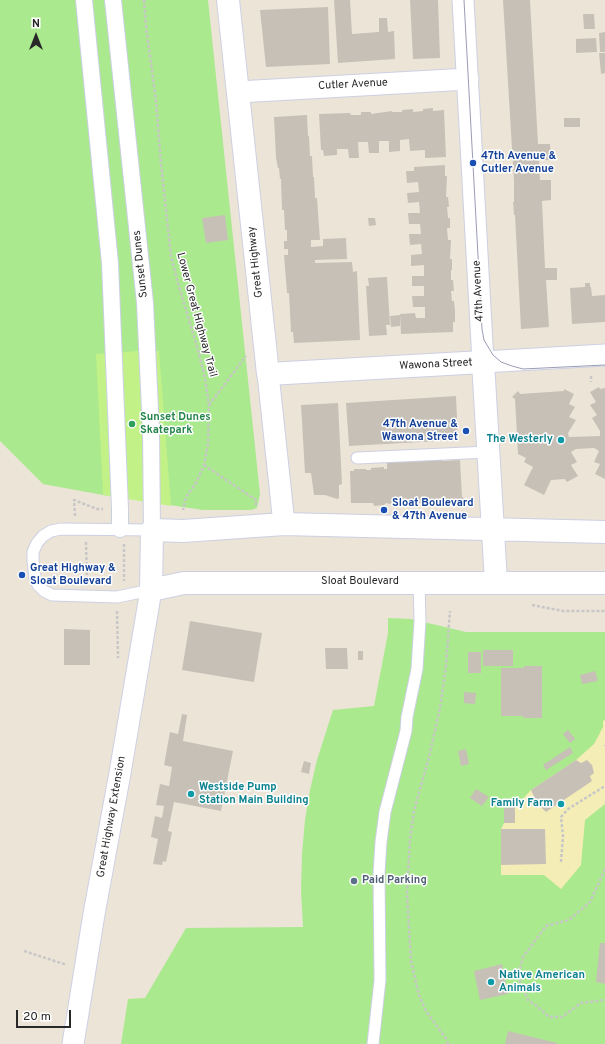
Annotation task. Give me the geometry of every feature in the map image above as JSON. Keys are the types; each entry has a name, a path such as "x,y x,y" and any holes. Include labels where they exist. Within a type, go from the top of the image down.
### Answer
{"street":[{"path":"84,0 110,263 120,529"},
{"name":"Sunset Dunes","path":"113,0 145,303 151,431 152,530"},
{"name":"Great Highway","path":"228,0 284,524"},
{"name":"47th Avenue","path":"463,0 496,582"},
{"name":"Cutler Avenue","path":"238,92 468,79"},
{"name":"Wawona Street","path":"268,374 605,355"},
{"path":"152,590 152,530 183,531 284,524 605,532"},
{"name":"Sloat Boulevard","path":"152,590 184,583 605,583"},
{"name":"Great Highway Extension","path":"73,1044 94,914 152,590"}],"lane":[{"path":"356,458 488,452"},
{"name":"Sloat Boulevard","path":"120,529 61,529 50,531 37,543 34,552 33,561 35,578 38,585 44,591 52,595 117,597 152,590"},
{"path":"120,529 152,530"},
{"path":"373,1044 380,980 379,873 381,842 385,812 406,731 407,717 417,669 420,621 419,582"}],"path":[{"name":"Lower Great Highway Trail","path":"144,0 156,101 171,256 198,350 205,378 209,405 208,444 204,465 196,483 186,497 183,510"},
{"path":"209,405 247,354"},
{"path":"204,465 256,500 256,510"},
{"path":"75,514 74,500 97,509"},
{"path":"86,538 87,583"},
{"path":"526,603 562,611 605,611"},
{"path":"448,1044 447,1040 426,1011 419,995 411,960 407,895 410,839 414,811 429,757 440,708 446,666 450,611"},
{"path":"117,612 118,665"},
{"path":"561,862 563,836 561,817 568,809 580,800 605,786"},
{"path":"605,869 590,902 569,920 546,926 523,957 518,977 528,1000 538,1006 549,1017 562,1017 581,1003 605,1000"},
{"path":"24,951 71,967"}],"green space":[{"path":"0,0 208,0 260,494 257,508 251,510 203,510 103,495 43,484 0,441"},
{"name":"Sunset Dunes Skatepark","path":"159,351 171,506 103,495 96,354"},
{"path":"388,618 411,619 466,632 605,632 605,1044 121,1044 128,999 145,998 186,928 303,927 301,891 302,854 305,820 317,760 333,710 374,706 388,633"}],"sand":[{"name":"Family Farm","path":"605,720 605,804 585,820 581,865 561,889 544,875 501,875 501,829 504,823 515,823 515,807 531,790 576,760 594,744 603,727 603,721"}],"building":[{"path":"334,0 350,0 352,34 379,32 379,18 387,18 388,32 394,31 395,59 338,63"},
{"path":"410,0 438,0 440,58 413,59"},
{"path":"503,0 530,0 538,144 550,144 551,160 539,160 540,180 551,180 551,200 542,201 545,268 557,268 557,280 546,280 549,327 521,329"},
{"path":"328,7 330,64 266,67 260,10"},
{"path":"583,14 594,14 595,29 584,29"},
{"path":"605,32 605,52 600,52 599,33"},
{"path":"596,38 597,52 576,53 576,39"},
{"path":"599,53 605,53 605,73 601,74"},
{"path":"433,108 433,111 444,110 446,157 425,158 425,150 410,151 409,139 400,140 400,151 389,152 389,141 379,141 379,153 369,153 368,142 358,142 359,158 349,158 348,149 337,149 337,155 324,156 323,150 321,150 319,114 350,113 351,115 361,115 361,112 371,112 371,114 392,111 402,112 402,110 413,109 413,112"},
{"path":"307,115 315,198 317,198 320,240 311,240 311,247 323,246 323,239 346,238 347,259 315,260 315,263 352,262 353,272 357,271 360,340 294,343 293,332 291,332 289,293 287,293 284,255 288,255 288,249 284,249 284,241 287,241 287,230 285,230 284,210 282,210 281,179 276,158 274,117"},
{"path":"564,118 580,118 580,127 564,127"},
{"path":"445,165 445,176 447,176 446,197 448,197 449,207 447,207 448,218 450,218 450,228 447,228 448,240 451,240 451,280 453,280 454,291 451,291 455,311 453,332 401,334 400,314 415,313 416,318 425,318 425,307 413,307 412,296 424,296 424,286 412,286 412,276 424,276 424,265 411,266 411,255 422,254 421,244 410,245 409,234 421,234 420,224 409,224 408,213 420,213 419,202 408,203 407,193 419,192 418,182 407,183 406,171 414,171 414,167"},
{"path":"225,215 228,240 206,243 202,218"},
{"path":"368,218 375,218 376,225 369,226"},
{"path":"387,277 390,325 386,325 387,335 369,336 366,286 369,286 368,278"},
{"path":"585,283 590,283 592,296 605,295 605,322 572,324 570,288 585,287"},
{"path":"400,315 400,326 391,327 390,316"},
{"name":"The Westerly","path":"599,387 600,389 605,388 605,479 595,474 600,464 594,462 599,451 594,448 576,449 571,452 577,462 571,465 578,476 567,482 565,479 551,480 544,495 524,485 533,467 524,462 526,458 518,454 515,399 512,397 518,391 520,394 564,391 564,389 574,394 569,404 575,407 569,417 576,420 568,433 569,437 600,436 600,431 592,418 597,415 590,405 596,402 590,392"},
{"path":"456,396 458,440 349,446 346,403"},
{"path":"338,403 342,484 339,485 339,498 337,499 325,495 314,495 311,473 305,473 301,405"},
{"path":"442,457 442,461 460,460 462,497 464,498 463,503 445,505 445,502 436,502 434,504 418,503 399,505 386,503 384,505 374,506 373,503 351,503 350,471 354,471 354,469 371,470 371,468 384,467 384,469 387,469 387,463 390,461 405,462 405,459"},
{"path":"190,621 262,633 254,682 182,670"},
{"path":"64,629 90,630 90,665 64,665"},
{"path":"325,648 347,648 348,669 326,669"},
{"path":"483,650 513,650 513,666 483,666"},
{"path":"358,651 363,651 363,660 358,660"},
{"path":"468,652 481,652 481,673 468,673"},
{"path":"524,666 542,666 542,718 501,716 501,668 524,668"},
{"path":"595,671 598,681 582,684 580,675"},
{"path":"464,692 476,693 475,704 464,703"},
{"name":"Westside Pump Station Main Building","path":"182,714 187,715 183,741 233,751 221,811 174,802 168,831 172,832 166,862 163,861 162,865 153,864 158,839 151,837 155,816 162,818 164,806 156,805 160,784 169,786 172,767 164,765 170,732 178,734"},
{"path":"568,730 575,739 570,743 563,734"},
{"path":"570,747 573,753 546,770 543,765"},
{"path":"466,749 469,764 461,766 458,751"},
{"name":"Family Farm","path":"576,760 581,763 587,760 592,765 594,773 590,776 592,781 546,812 537,803 531,790"},
{"path":"304,761 311,763 309,774 301,772"},
{"path":"476,789 489,797 482,806 470,798"},
{"path":"515,807 515,823 504,823 504,808"},
{"name":"Family Farm","path":"501,829 545,829 546,864 501,865"},
{"path":"600,943 605,943 605,984 596,982"},
{"name":"Native American Animals","path":"502,964 508,994 480,1000 474,971"},
{"path":"508,1031 557,1043 557,1044 505,1044"}],"tram line":[{"path":"464,0 482,329 484,340 493,355 501,362 523,369 605,365"}],"place":[{"name":"47th Avenue & Cutler Avenue","path":"473,163"},
{"name":"Sunset Dunes Skatepark","path":"132,424"},
{"name":"47th Avenue & Wawona Street","path":"466,431"},
{"name":"The Westerly","path":"561,440"},
{"name":"Sloat Boulevard & 47th Avenue","path":"384,510"},
{"name":"Great Highway & Sloat Boulevard","path":"22,575"},
{"name":"Westside Pump Station Main Building","path":"191,794"},
{"name":"Family Farm","path":"561,804"},
{"name":"Paid Parking","path":"354,881"},
{"name":"Native American Animals","path":"491,982"}]}
